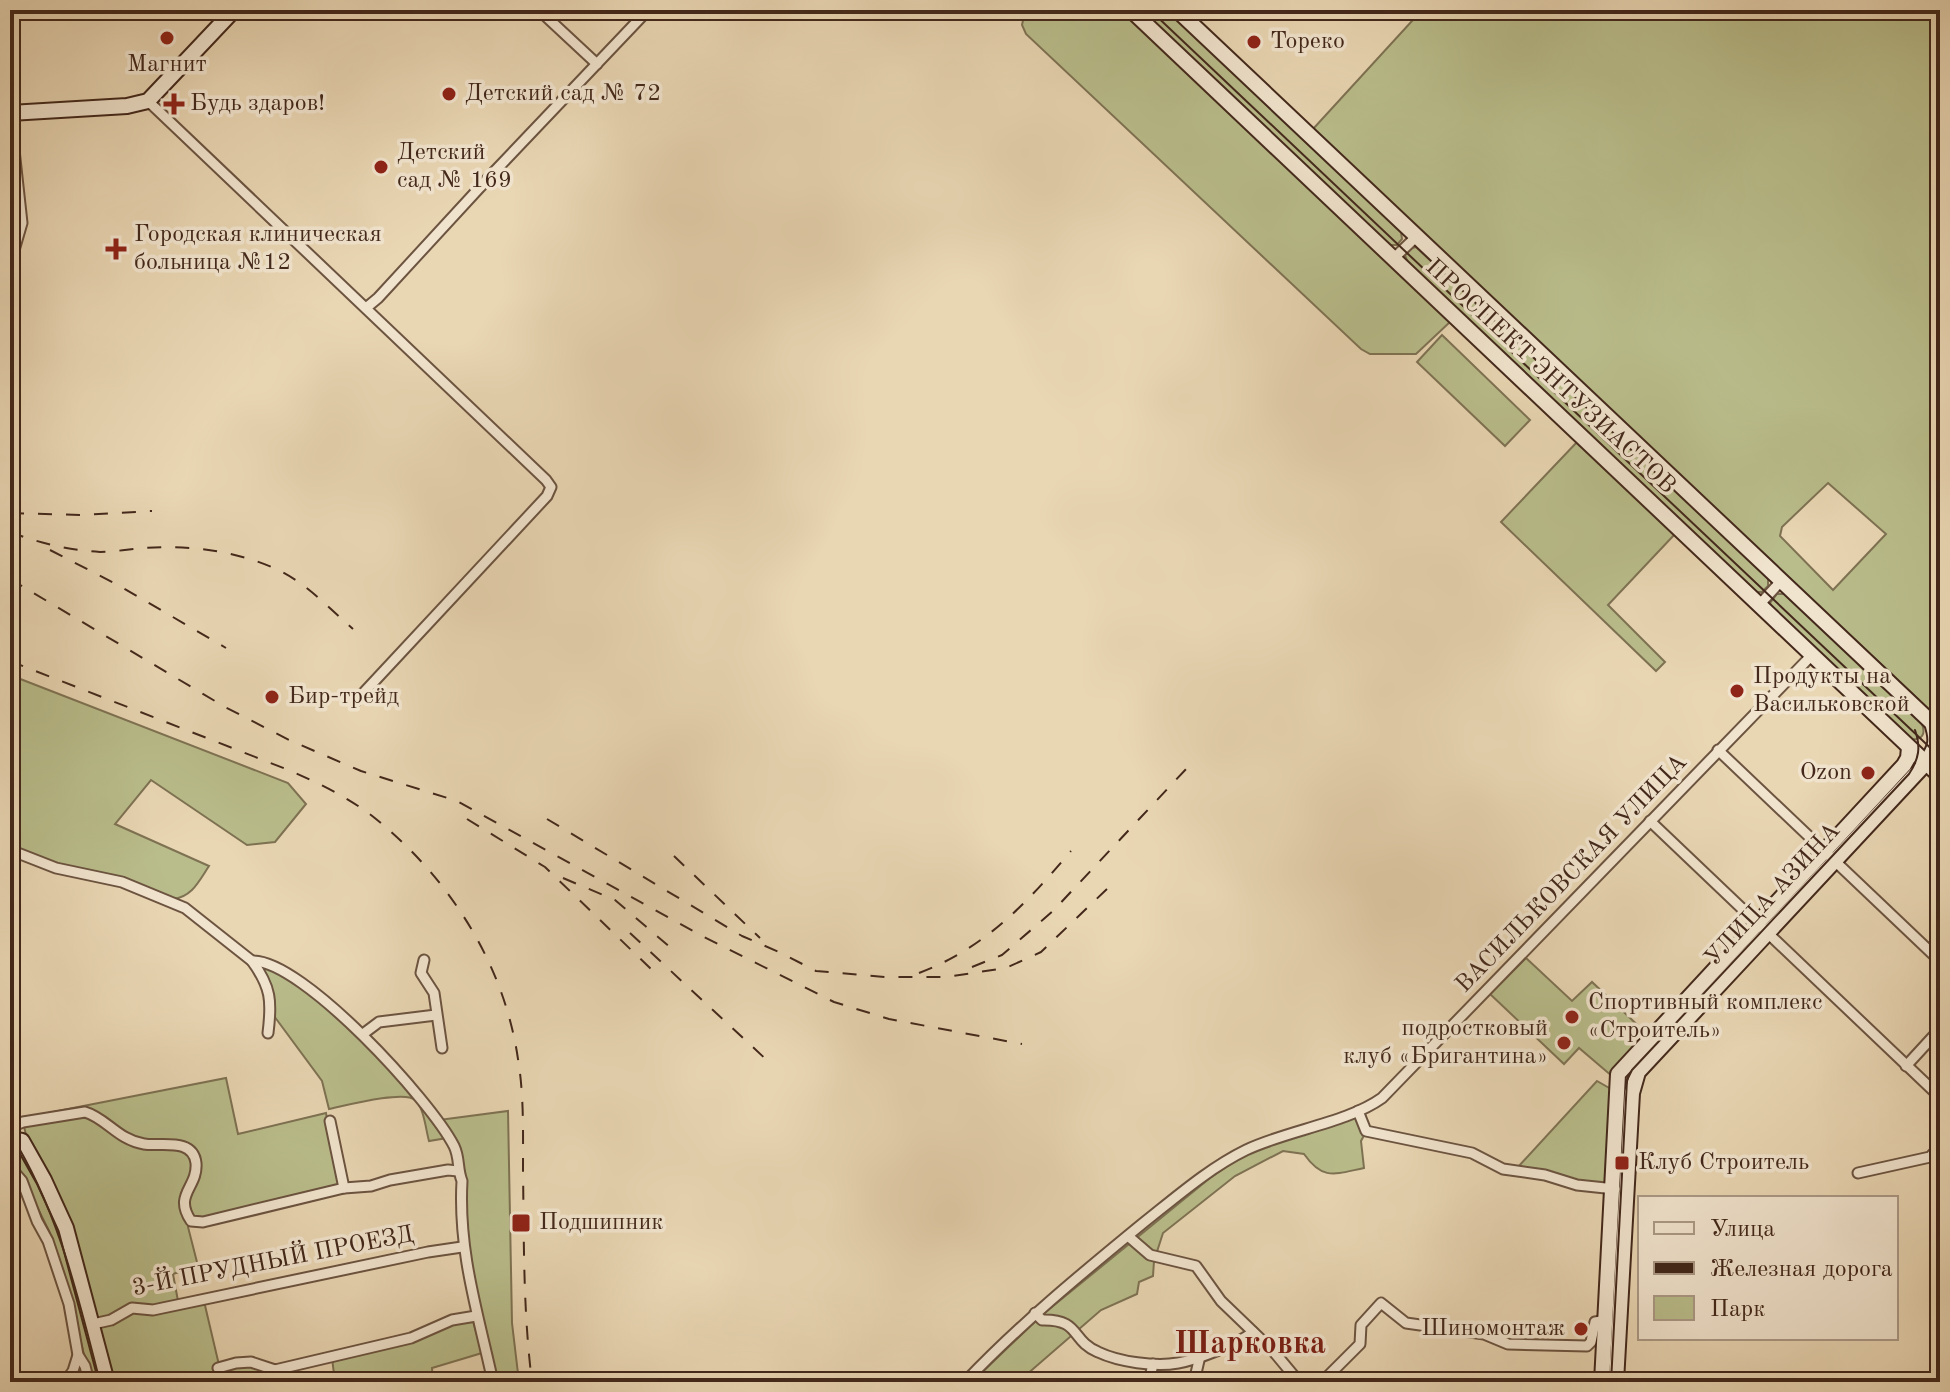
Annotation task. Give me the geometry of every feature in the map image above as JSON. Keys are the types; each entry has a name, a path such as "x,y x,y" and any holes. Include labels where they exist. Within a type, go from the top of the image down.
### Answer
{"main road":[{"path":"10,113 127,106 148,101 234,10"},
{"name":"ПРОСПЕКТ ЭНТУЗИАСТОВ","path":"1131,10 1940,776"},
{"name":"ПРОСПЕКТ ЭНТУЗИАСТОВ","path":"1177,10 1932,723 1936,747 1926,763"},
{"name":"УЛИЦА АЗИНА","path":"1829,856 1904,765 1909,748"},
{"name":"УЛИЦА АЗИНА","path":"1602,1382 1612,1320 1619,1189 1632,1093 1638,1072 1762,928 1829,856 1926,763"},
{"path":"14,1131 44,1180 66,1228 107,1382"},
{"name":"УЛИЦА АЗИНА","path":"1612,1320 1616,1382"}],"street":[{"path":"539,10 597,64"},
{"path":"366,308 648,10"},
{"path":"148,101 551,487 547,496 355,702"},
{"path":"10,113 22,223 10,264"},
{"path":"1393,259 1416,237"},
{"path":"10,275 10,301"},
{"path":"1760,604 1782,580"},
{"name":"ВАСИЛЬКОВСКАЯ УЛИЦА","path":"965,1382 1035,1313 1207,1174 1244,1151 1287,1133 1358,1111 1382,1098 1812,655"},
{"path":"1718,750 1940,961"},
{"path":"1650,821 1940,1097"},
{"path":"10,850 56,868 122,882 185,908 252,961 268,986 268,1033"},
{"path":"424,960 421,973 434,993 442,1048"},
{"path":"252,961 265,962 289,974 363,1034 437,1120 460,1159 462,1247 493,1382"},
{"path":"363,1034 379,1022 436,1015"},
{"path":"1906,1066 1940,1029"},
{"path":"1358,1111 1366,1131 1472,1153 1503,1169 1545,1175 1577,1185 1619,1189"},
{"path":"14,1131 23,1122 85,1112 93,1114 116,1133 132,1141 157,1145 174,1143 196,1160 195,1172 184,1199 184,1208 191,1221 216,1220 344,1188 371,1186 448,1170 458,1171"},
{"path":"330,1121 344,1188"},
{"path":"1858,1173 1930,1157 1940,1146"},
{"path":"10,1167 22,1181 48,1241 69,1304 78,1355 89,1382"},
{"path":"1128,1236 1150,1255 1196,1266 1221,1301 1299,1382"},
{"name":"3-Й ПРУДНЫЙ ПРОЕЗД","path":"93,1324 111,1320 132,1308 153,1310 462,1247"},
{"path":"1322,1382 1360,1344 1361,1325 1381,1303 1406,1323 1484,1334 1508,1344 1587,1346 1591,1342 1595,1322 1612,1320"},
{"path":"1035,1313 1042,1320 1069,1324 1083,1343 1097,1352 1153,1364 1178,1363 1200,1356 1239,1342 1253,1332"},
{"path":"218,1368 251,1362 275,1370 411,1338 452,1320 476,1316"},
{"path":"65,1382 73,1371 78,1355"},
{"path":"1194,1382 1200,1356"},
{"path":"1149,1382 1153,1364"}],"green space":[{"path":"1029,10 1121,10 1451,321 1416,354 1370,354 1361,349 1026,34 1022,25"},
{"path":"1140,10 1167,10 1401,232 1402,239 1397,245 1390,245"},
{"path":"1422,10 1940,10 1940,720 1313,129","holes":["1828,483 1886,534 1833,590 1780,536 1782,527"]},
{"path":"1416,247 1768,577 1768,586 1762,592 1754,592 1408,263 1405,255"},
{"path":"1442,335 1530,420 1505,446 1417,362"},
{"path":"1578,441 1675,534 1608,605 1665,662 1656,671 1501,522"},
{"path":"1777,594 1786,594 1921,722 1922,736 1909,739 1772,610 1770,603"},
{"path":"10,675 288,783 306,804 275,842 247,845 151,780 115,824 209,866 190,892 173,899 56,864 10,845"},
{"name":"Спортивный комплекс «Строитель»","path":"1526,958 1572,1001 1592,982 1646,1033 1620,1062 1613,1077 1579,1048 1564,1064 1490,994"},
{"path":"262,966 291,978 334,1012 394,1073 447,1138 429,1141 421,1108 409,1097 329,1109 322,1081 274,1016 271,985"},
{"path":"226,1078 238,1134 326,1113 339,1185 206,1218 194,1216 188,1227 198,1266 173,1274 178,1301 203,1297 219,1365 250,1364 296,1369 298,1382 112,1382 49,1176 26,1135 22,1118"},
{"path":"1597,1081 1611,1089 1606,1184 1518,1167"},
{"path":"508,1111 512,1323 519,1382 497,1382 481,1322 466,1234 462,1158 456,1142 439,1120"},
{"path":"1364,1113 1368,1128 1361,1141 1364,1168 1324,1172 1304,1154 1283,1151 1235,1176 1163,1233 1154,1261 1153,1276 1139,1282 1137,1294 1101,1310 1018,1382 972,1382 1042,1315 1210,1178 1246,1153"},
{"path":"13,1146 20,1146 61,1229 102,1382 91,1382 62,1268 49,1231 11,1154"},
{"path":"473,1321 482,1353 432,1368 433,1382 335,1382 332,1358 453,1322"}],"tram line":[{"path":"1150,10 1940,757"},
{"path":"1611,1382 1627,1080 1632,1070 1909,774 1918,753 1915,730"},
{"path":"10,1133 54,1223 100,1382"}],"railway":[{"path":"10,513 82,515 152,511"},
{"path":"10,532 88,551 177,547 244,557 297,581 353,629"},
{"path":"50,550 118,585 226,648"},
{"path":"10,579 225,707 289,740 361,771 457,801 702,936 834,1002 889,1019 1022,1044"},
{"path":"10,661 291,771 335,792 366,811 403,843 450,896 470,926 500,990 518,1059 523,1114 525,1302 532,1382"},
{"path":"972,967 1002,955 1053,911 1187,768"},
{"path":"467,819 545,867 651,969"},
{"path":"547,819 742,936 816,971 885,977 946,977 1006,968 1041,952 1109,887"},
{"path":"919,973 964,951 1003,922 1038,889 1071,851"},
{"path":"674,856 760,938"},
{"path":"563,878 615,900 671,948"},
{"path":"630,933 771,1064"}],"place":[{"name":"Магнит","path":"167,38"},
{"name":"Тореко","path":"1254,42"},
{"name":"Детский сад № 72","path":"449,94"},
{"name":"Будь здаров!","path":"174,104"},
{"name":"Детский сад № 169","path":"381,167"},
{"name":"Городская клиническая больница №12","path":"116,249"},
{"name":"Продукты на Васильковской","path":"1737,691"},
{"name":"Бир-трейд","path":"272,697"},
{"name":"Ozon","path":"1868,773"},
{"name":"Спортивный комплекс «Строитель»","path":"1572,1017"},
{"name":"подростковый клуб «Бригантина»","path":"1564,1043"},
{"name":"Клуб Строитель","path":"1622,1163"},
{"name":"Подшипник","path":"521,1223"},
{"name":"Шиномонтаж","path":"1581,1329"}],"district":[{"name":"Шарковка","path":"1250,1345"}]}
